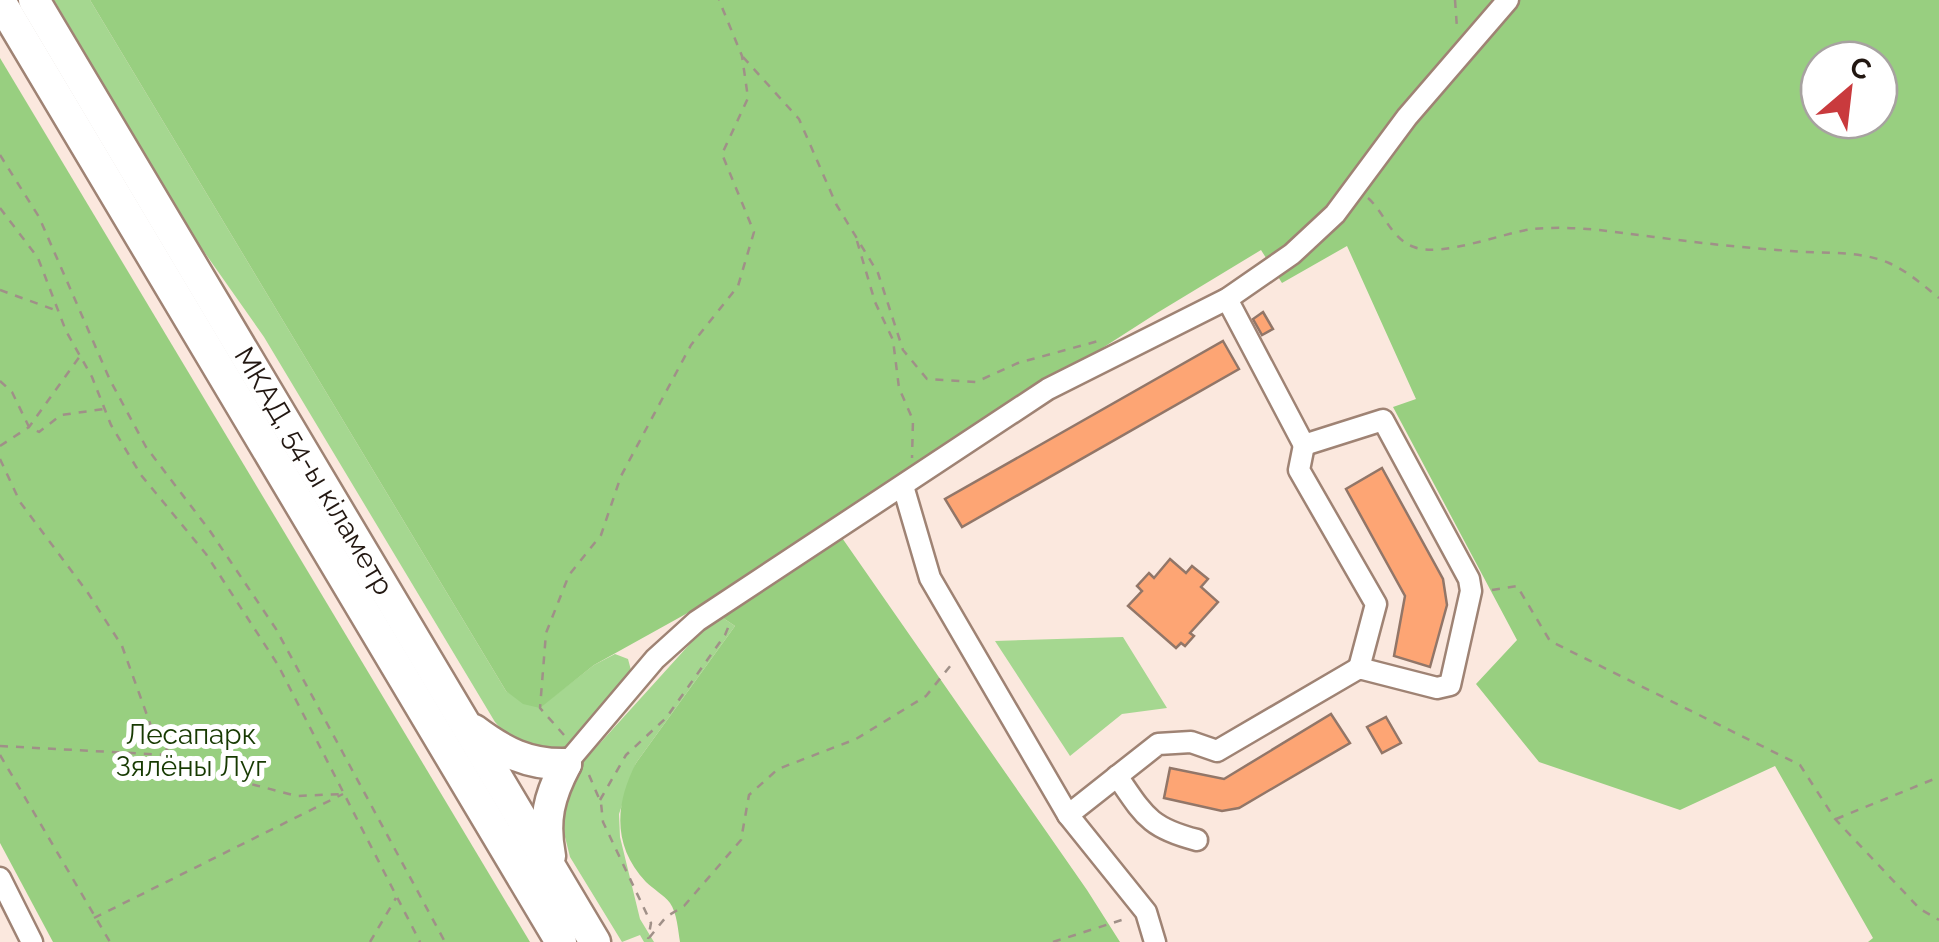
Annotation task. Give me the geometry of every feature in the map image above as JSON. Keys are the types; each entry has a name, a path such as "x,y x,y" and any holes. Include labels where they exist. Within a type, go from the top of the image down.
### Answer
{"highway":[{"name":"МКАД, 54-ы кіламетр","path":"0,0 561,942"},
{"name":"МКАД, 54-ы кіламетр","path":"34,0 594,942"},
{"path":"466,723 523,760 544,765 572,757"},
{"path":"554,874 546,813 552,789 572,757"}],"street":[{"path":"572,757 673,642 740,593 1048,389 1227,299 1314,237 1407,117 1508,0"},
{"path":"1227,299 1304,445 1299,470 1376,604 1359,668"},
{"path":"1068,815 1158,744 1191,742 1217,751 1359,668 1437,688 1450,685 1471,591 1470,580 1383,420 1304,445"},
{"path":"910,481 930,578 1068,815 1146,912 1155,942"},
{"path":"1118,776 1141,811 1166,832 1197,840"},
{"path":"0,878 32,942"}],"path":[{"path":"648,939 651,923 602,822 600,800 540,708 546,633 568,575 601,535 621,476 691,345 738,286 754,232 722,154 748,98 742,56 719,0"},
{"path":"742,56 799,120 836,204 878,273 903,350 927,379 976,382 1018,362 1105,340"},
{"path":"0,154 38,217 110,380 146,447 276,628 445,942"},
{"path":"1357,186 1378,207 1392,231 1418,249 1457,246 1534,229 1602,228 1792,252 1826,251 1886,262 1939,298"},
{"path":"0,208 38,258 58,311 142,475 206,554 278,665 420,942"},
{"path":"855,234 875,302 893,340 900,388 913,420 910,481"},
{"path":"0,290 58,311"},
{"path":"0,446 29,427 80,356"},
{"path":"0,381 12,392 29,427 39,432 61,415 105,409"},
{"path":"0,459 20,502 122,646 152,729 171,755 188,768 297,796 344,794"},
{"path":"1490,590 1516,586 1550,642 1800,765 1835,819 1920,909 1939,920"},
{"path":"600,800 626,756 666,718 726,635 740,593"},
{"path":"648,939 666,917 684,906 741,840 749,795 778,769 856,739 926,696 967,644"},
{"path":"0,746 171,755"},
{"path":"0,755 110,942"},
{"path":"1835,819 1939,776"},
{"path":"94,918 344,794"},
{"path":"370,942 396,897"},
{"path":"1053,942 1146,912"},
{"path":"648,939 654,942"}],"green space":[{"path":"54,0 90,0 506,691 540,707 594,665 615,654 628,659 632,674 565,751 526,746 495,722 264,337 193,236"},
{"path":"90,0 1939,0 1939,942 1868,942 1873,938 1775,766 1680,810 1539,762 1476,684 1517,640 1393,407 1416,399 1347,246 1282,283 1261,250 831,522 1120,942 680,942 670,903 646,882 627,854 621,809 636,763 735,626 717,614 693,610 594,665 540,708 523,704 506,691"},
{"name":"Лесапарк Зялёны Луг","path":"0,58 530,942 53,942 0,843"},
{"path":"717,614 735,626 636,763 619,814 620,837 640,919 654,942 644,942 640,935 622,942 570,857 560,817 573,773"},
{"path":"1123,637 1167,708 1122,714 1070,756 995,641"}],"building":[{"path":"1263,312 1273,329 1262,335 1253,319"},
{"path":"1223,341 1239,369 962,527 945,499"},
{"path":"1382,468 1443,579 1447,605 1430,667 1394,656 1405,596 1346,489"},
{"path":"1170,559 1186,573 1192,566 1208,579 1201,587 1218,602 1190,633 1194,636 1185,646 1181,643 1176,648 1128,606 1142,591 1137,586 1149,573 1154,578"},
{"path":"1331,714 1350,743 1239,808 1222,811 1164,798 1170,768 1224,779"},
{"path":"1386,717 1401,743 1382,753 1367,727"}]}
